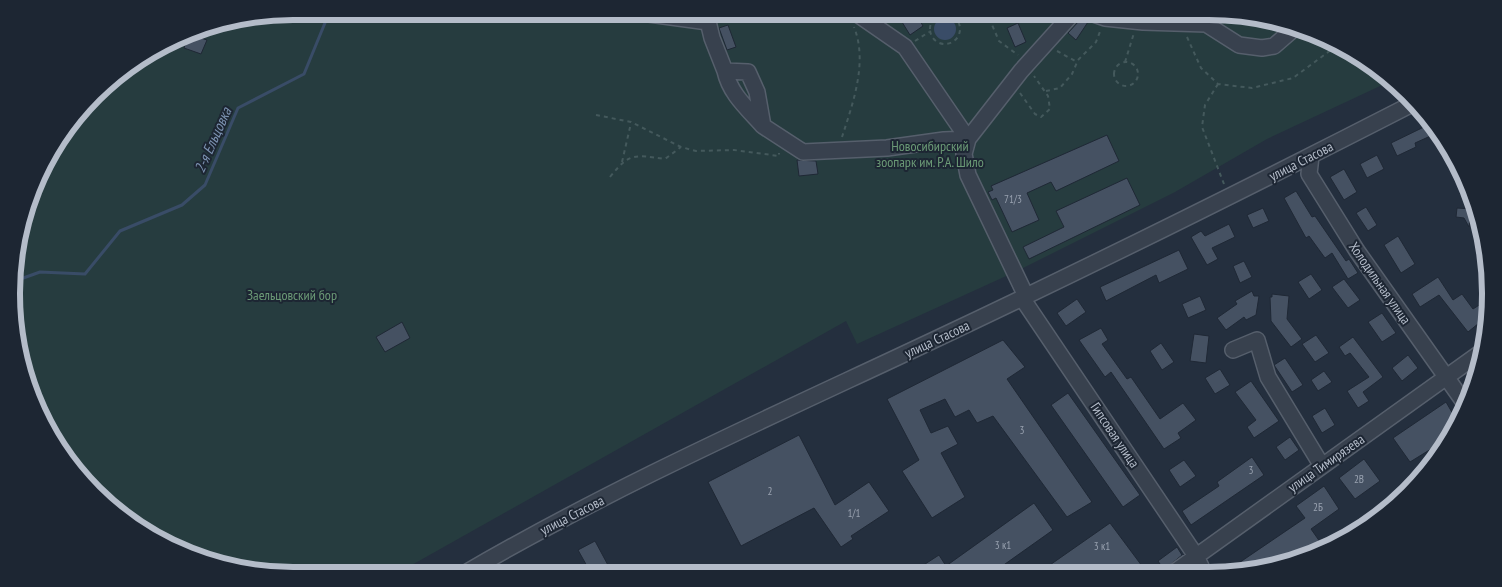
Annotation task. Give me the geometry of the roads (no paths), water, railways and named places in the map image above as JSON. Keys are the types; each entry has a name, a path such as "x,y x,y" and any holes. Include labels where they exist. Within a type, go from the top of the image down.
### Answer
{"street":[{"path":"707,20 727,80 736,96 763,126 803,152 968,139 1012,82 1067,20"},
{"path":"860,20 905,47 968,139"},
{"path":"1126,20 1206,24 1239,45 1262,48 1274,46 1289,33"},
{"path":"725,71 748,72 757,92 763,126"},
{"name":"улица Стасова","path":"476,567 529,536 676,462 1230,197 1408,106"},
{"name":"Гипсовая улица","path":"968,139 964,154 968,175 1024,297 1196,556 1201,567"},
{"name":"Холодильная улица","path":"1311,156 1309,174 1357,251 1461,398"},
{"path":"1233,350 1257,340 1268,377 1322,466"},
{"name":"улица Тимирязева","path":"1182,567 1475,357"}],"water":[{"path":"951,20 956,29 953,37 945,40 937,37 934,29 937,21"}],"waterway":[{"name":"2-я Ельцовка","path":"21,279 40,272 85,274 120,231 182,205 205,185 238,108 304,74 326,20"}],"park label":[{"name":"Новосибирский зоопарк им. Р.А. Шило","path":"930,154"},
{"name":"Заельцовский бор","path":"292,295"}]}
